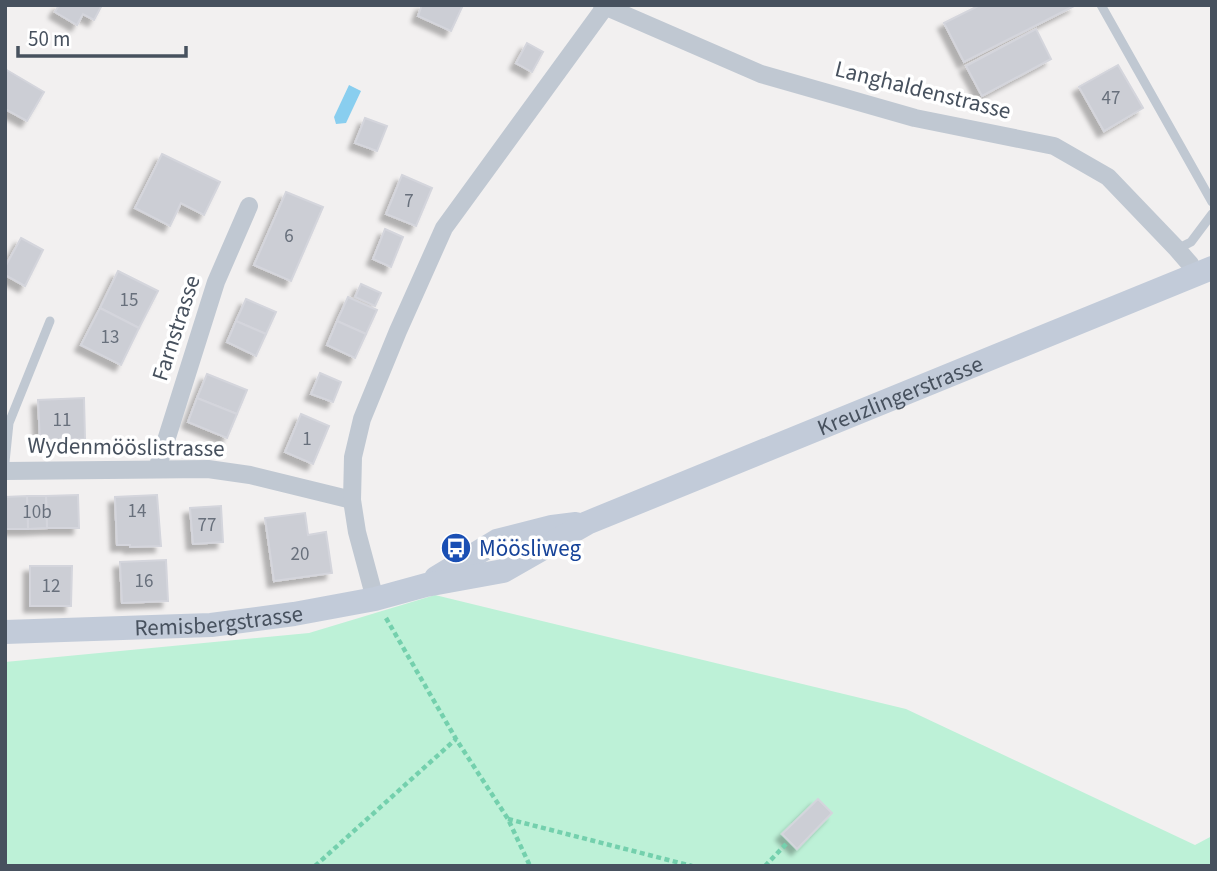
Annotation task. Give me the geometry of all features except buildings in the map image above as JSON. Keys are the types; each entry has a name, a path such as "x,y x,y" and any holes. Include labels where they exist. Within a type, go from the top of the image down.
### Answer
{"street":[{"name":"Langhaldenstrasse","path":"603,6 761,74 915,118 1054,146 1108,177 1190,264 1203,272"},
{"path":"375,599 357,533 352,500 353,457 362,419 444,228 603,6"},
{"name":"Farnstrasse","path":"157,469 216,282 249,206"},
{"name":"Kreuzlingerstrasse","path":"587,523 1203,272"},
{"name":"Wydenmööslistrasse","path":"5,471 208,469 250,475 352,500"},
{"name":"Remisbergstrasse","path":"5,632 211,625 295,614 375,599 426,584 503,570 587,523"}],"lane":[{"path":"1101,5 1212,202"},
{"path":"1177,249 1191,242 1212,214"},
{"name":"Wydenmööslistrasse","path":"5,461 9,423 50,321"}],"path":[{"path":"375,599 456,739 508,819 530,866"},
{"path":"315,866 456,739"},
{"path":"508,819 692,866"},
{"path":"765,866 788,843"}],"green space":[{"path":"435,595 906,709 1195,845 1212,836 1212,866 5,866 5,662 309,633"}],"water":[{"path":"349,85 361,91 346,123 336,124 334,117"}],"place":[{"name":"Möösliweg","path":"456,548"}]}
